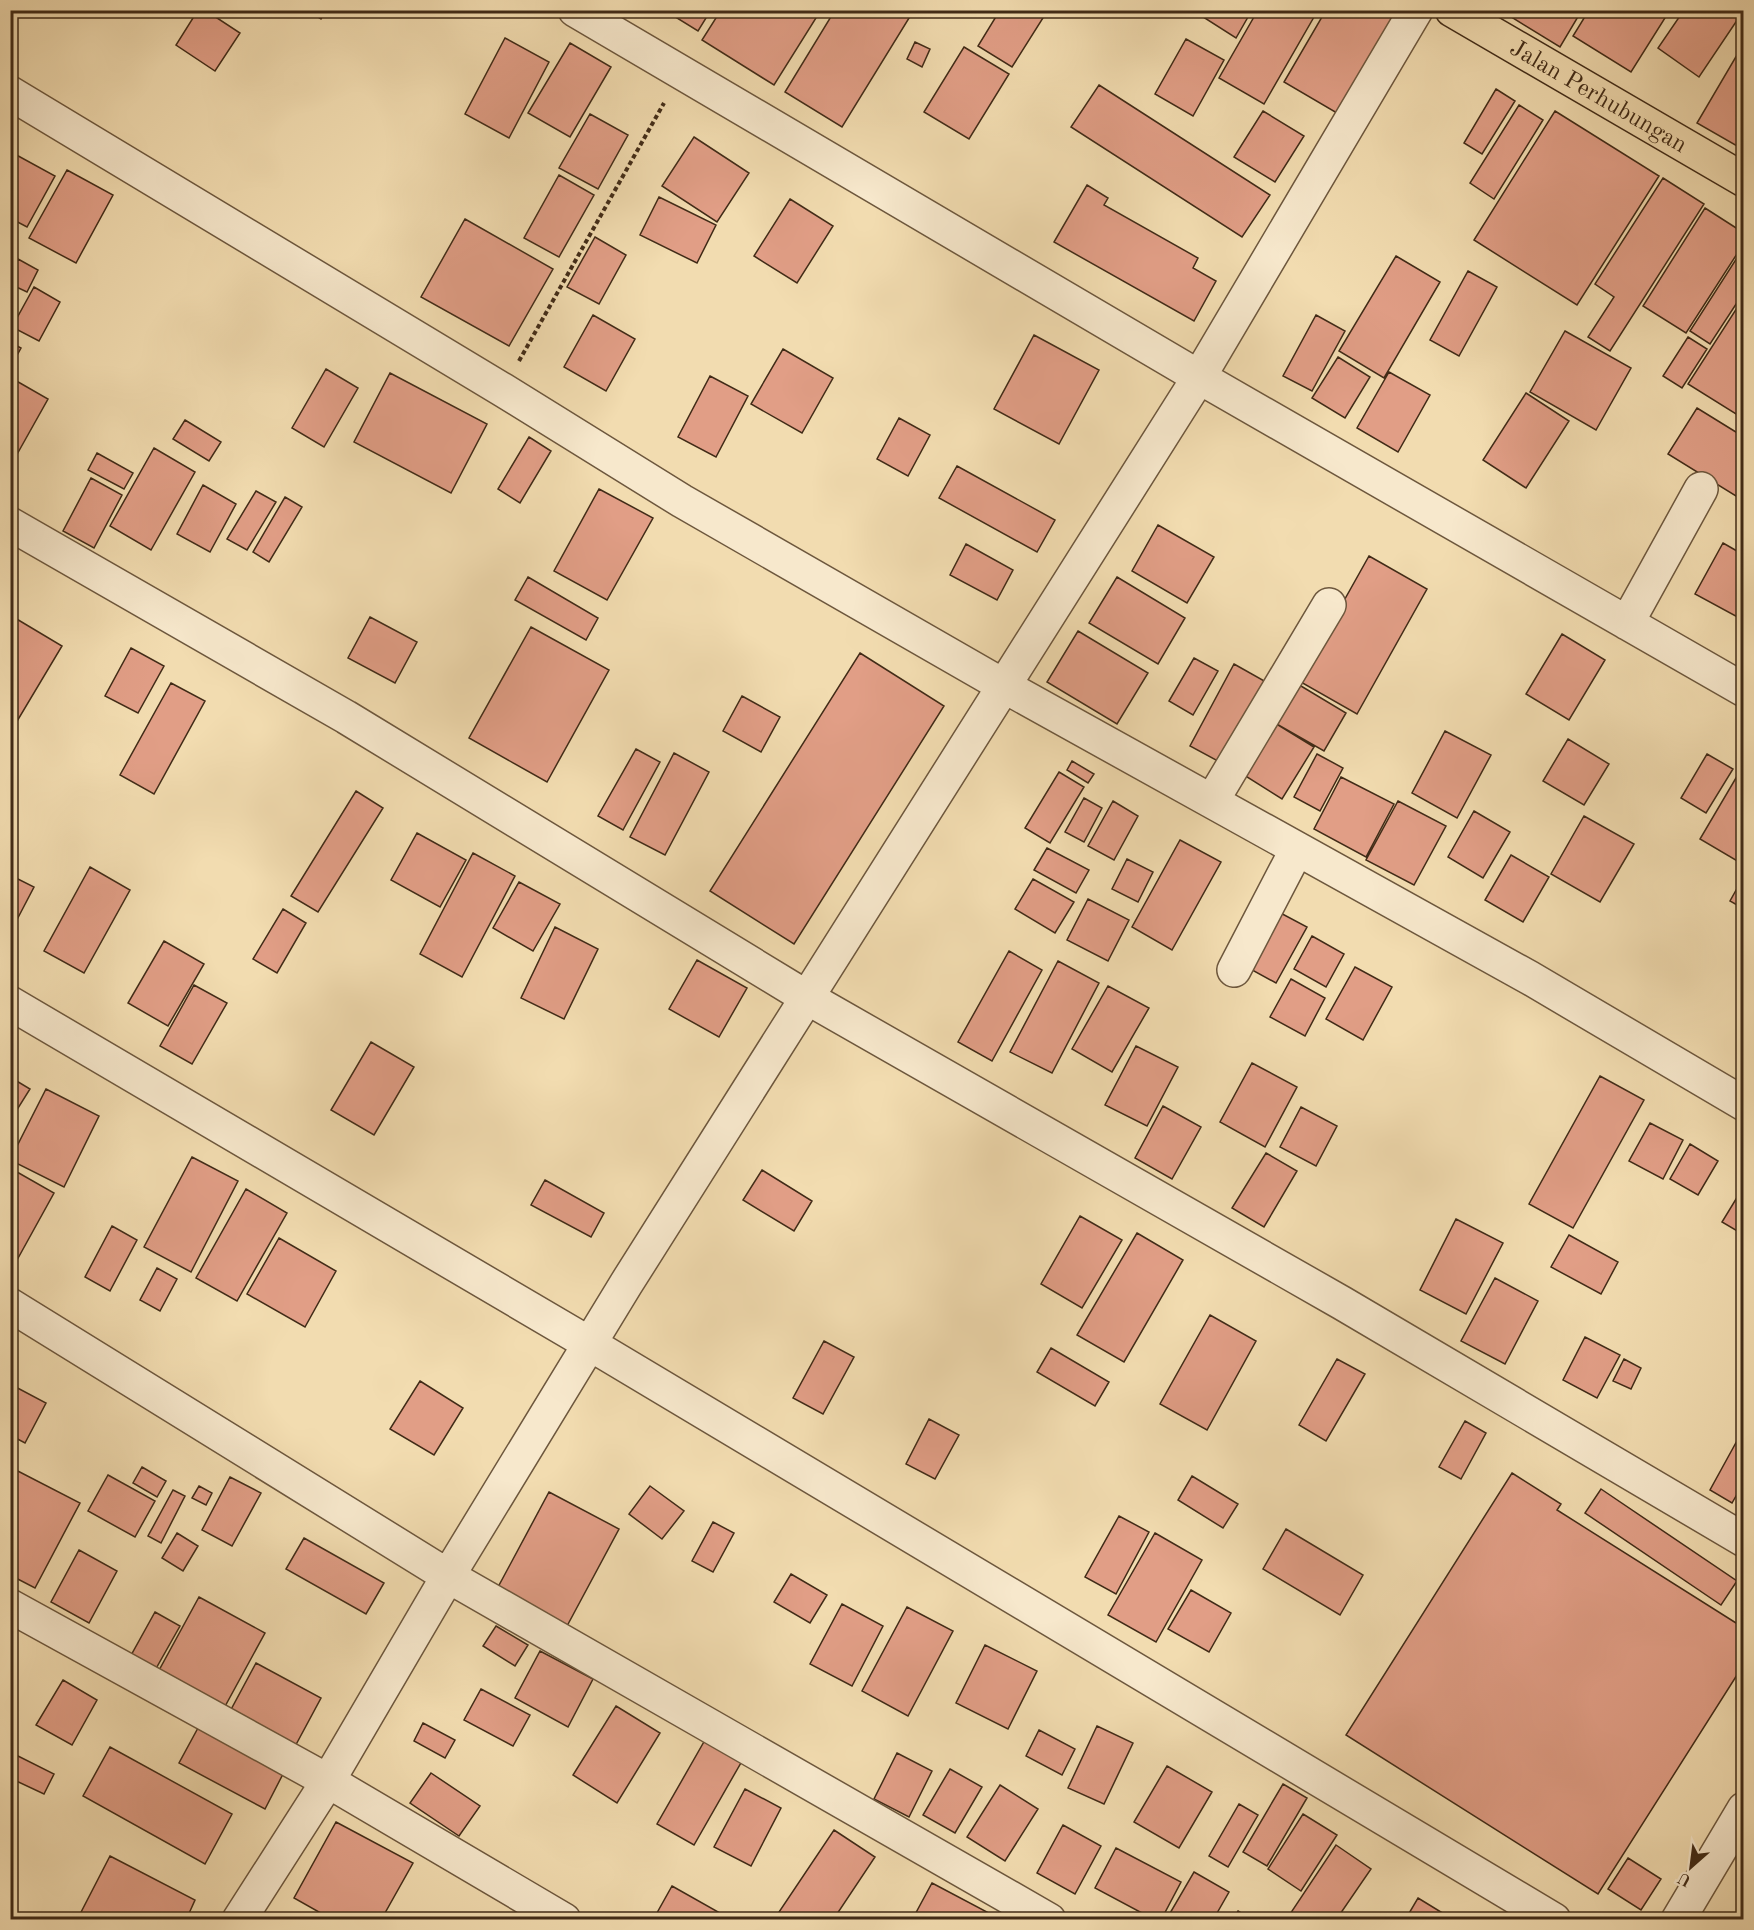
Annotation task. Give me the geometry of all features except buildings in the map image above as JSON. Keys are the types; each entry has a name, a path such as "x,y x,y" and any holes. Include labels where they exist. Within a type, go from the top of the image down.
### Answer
{"main road":[{"name":"Jalan Perhubungan","path":"1452,10 1743,180"}],"street":[{"path":"574,10 1199,377 1743,690"},
{"path":"239,1920 328,1781 448,1576 626,1284 1199,377 1416,10"},
{"path":"10,93 503,390 682,501 1004,686 1530,978 1743,1104"},
{"path":"1627,623 1701,489"},
{"path":"10,524 346,717 806,997 1353,1308 1743,1540"},
{"path":"1212,801 1329,605"},
{"path":"1234,970 1297,849"},
{"path":"10,1002 590,1344 1554,1920"},
{"path":"10,1305 448,1576 1049,1920"},
{"path":"10,1606 328,1781 564,1920"},
{"path":"1678,1920 1743,1809"}],"path":[{"path":"503,390 681,74"}]}
